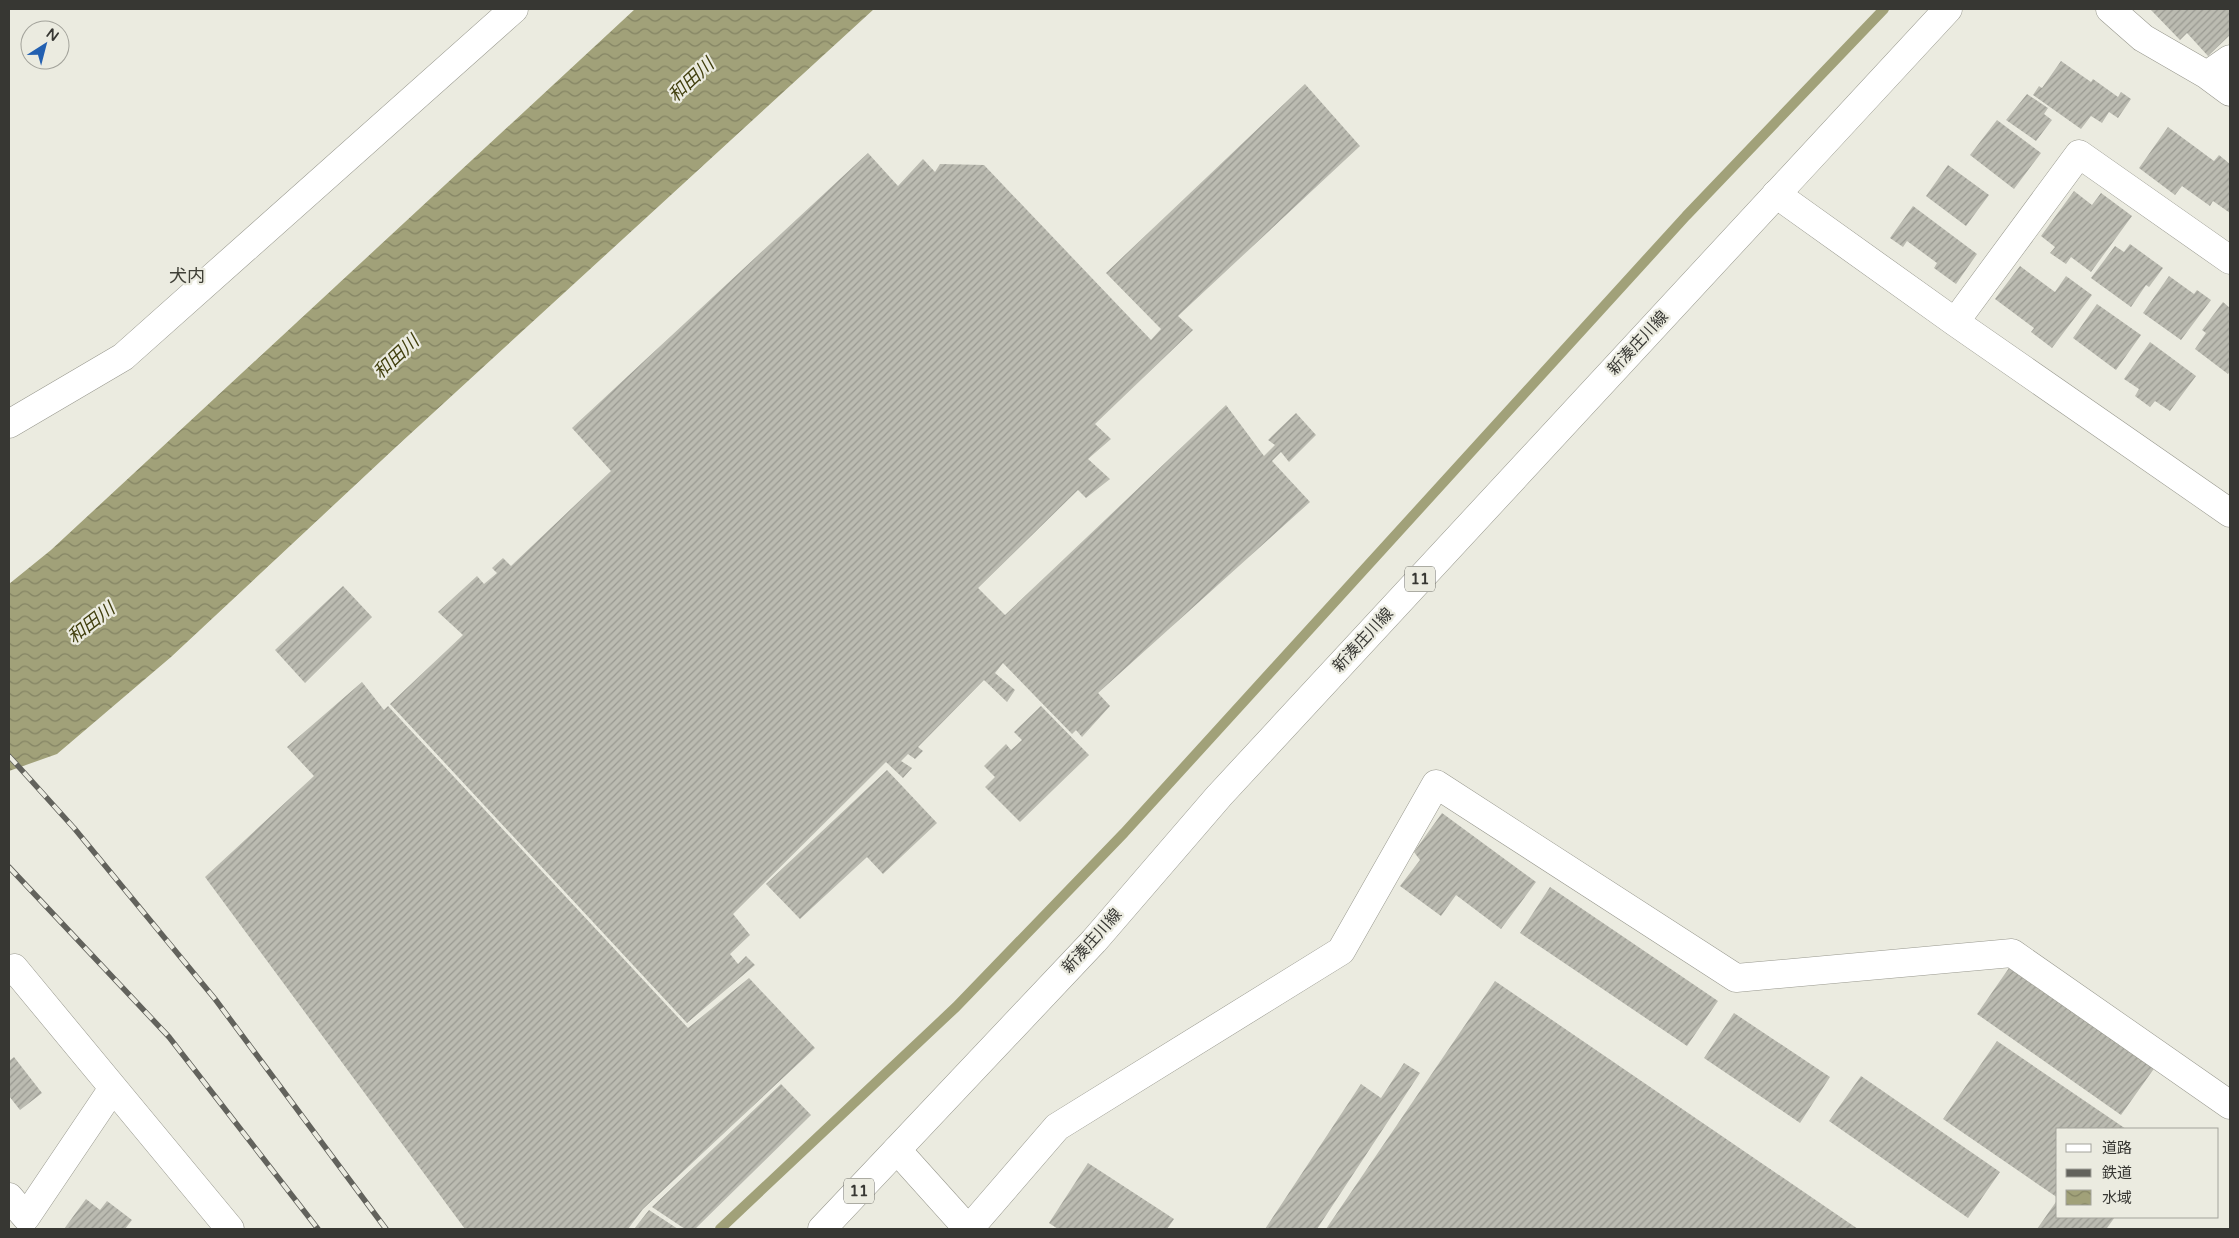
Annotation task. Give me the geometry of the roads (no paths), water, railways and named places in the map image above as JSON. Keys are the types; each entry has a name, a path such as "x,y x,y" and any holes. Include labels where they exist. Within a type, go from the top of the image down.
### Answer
{"street":[{"path":"9,424 124,358 514,9"},
{"name":"新湊庄川線","path":"822,1229 1094,941 1218,796 1948,9"},
{"path":"2110,9 2143,38 2207,75 2230,92"},
{"path":"2207,75 2230,59"},
{"path":"1955,322 2079,154 2230,260"},
{"path":"1776,194 1955,322 2230,513"},
{"path":"897,1150 969,1229 1057,1127 1341,951 1436,784 1736,978 2012,954 2230,1105"},
{"path":"9,972 14,968 230,1229"},
{"path":"9,1197 26,1217 113,1088"}],"water":[{"name":"和田川","path":"635,9 874,9 397,446 171,657 57,754 9,771 9,584 51,550"}],"waterway":[{"path":"720,1229 956,1007 1124,833 1686,216 1884,9"}],"railway":[{"path":"9,756 74,828 215,999 386,1229"},
{"path":"9,867 169,1037 318,1229"}],"district":[{"name":"犬内","path":"187,276"}]}
